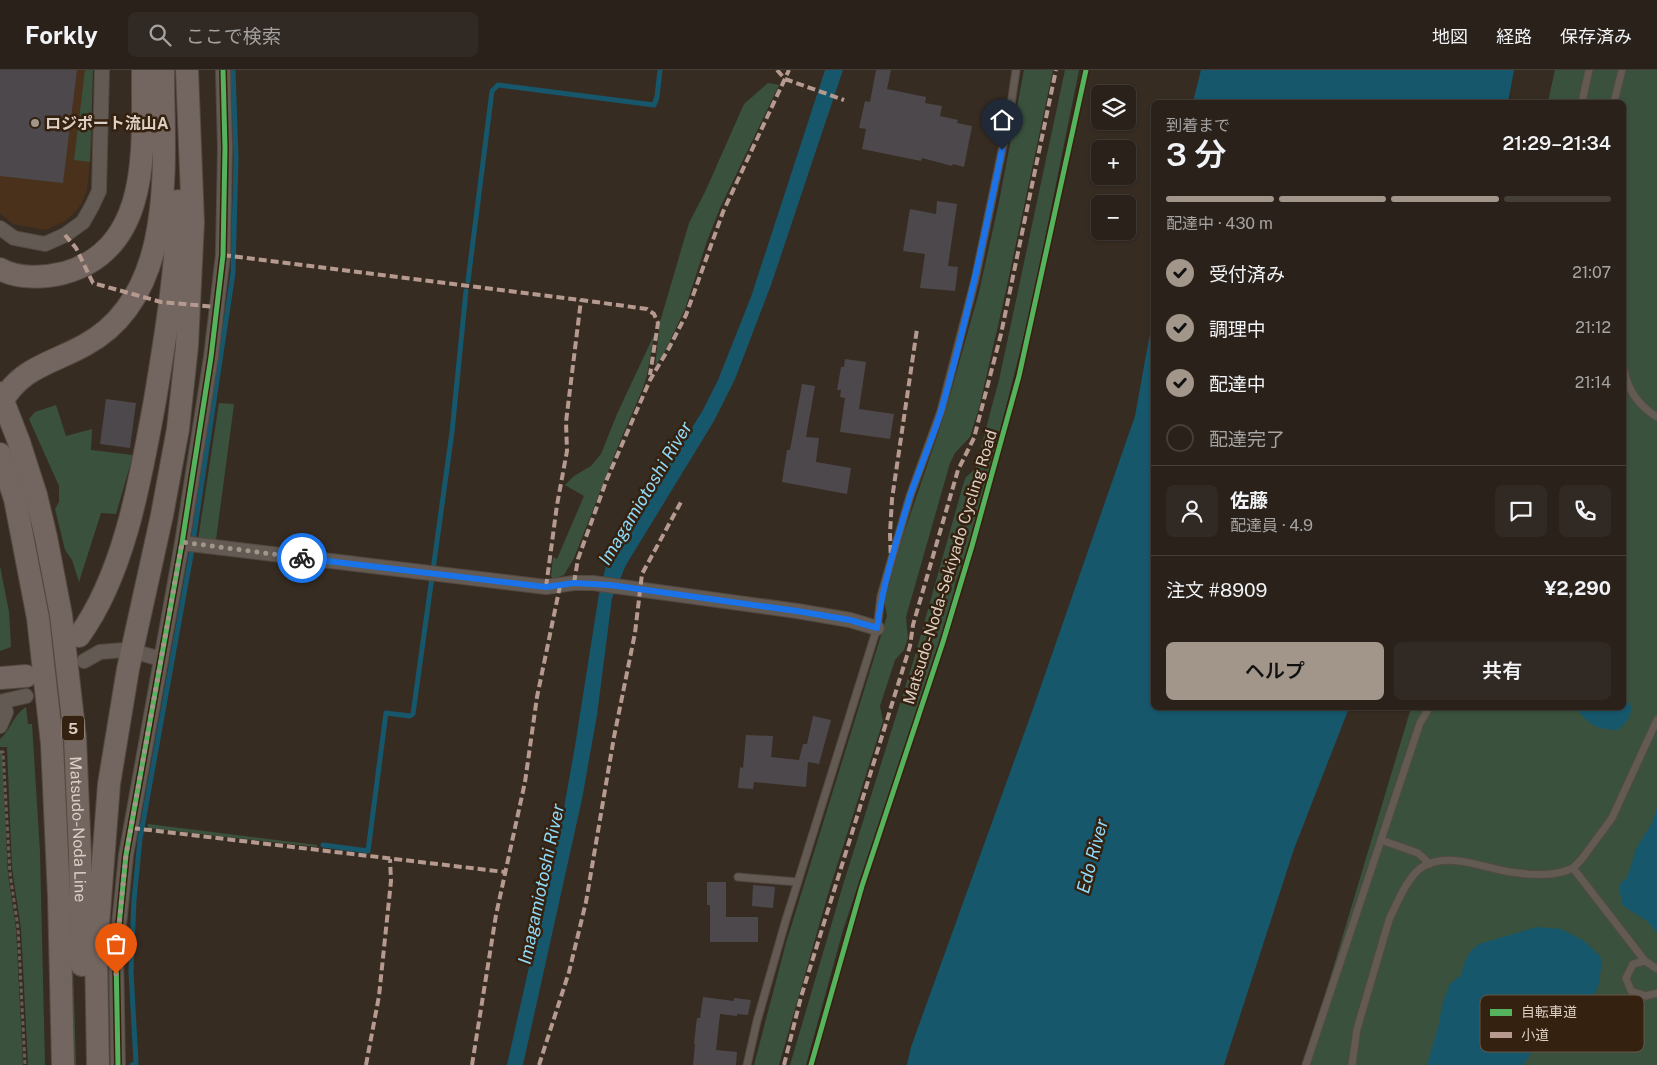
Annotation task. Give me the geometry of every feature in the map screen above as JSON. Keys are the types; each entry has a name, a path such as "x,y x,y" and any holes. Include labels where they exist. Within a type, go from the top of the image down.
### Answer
{"main road":[{"path":"0,269 29,277 55,275 75,270 109,248 132,210 141,167 143,70"},
{"path":"1,399 20,378 37,367 86,345 108,329 128,308 142,284 153,256 162,194 163,70"},
{"path":"79,636 102,599 115,567 140,481 153,412 165,341 177,229 179,70"},
{"path":"98,1065 96,952 109,784 128,668 162,515 178,429 187,346 193,222 188,70"},
{"name":"Matsudo-Noda Line","path":"1,399 36,496 46,536 60,615 74,737 80,855 85,1065"},
{"name":"Matsudo-Noda Line","path":"0,454 15,499 38,618 52,744 59,897 63,1065"},
{"path":"0,678 26,686"}],"street":[{"path":"0,228 14,238 45,244 65,235 83,222 99,191 102,70"},
{"path":"118,1065 116,955 125,864 161,659 190,544 223,255 225,148 223,70"},
{"path":"190,544 546,587 574,583 594,583 832,617 877,628"},
{"path":"84,662 100,652 124,650"},
{"path":"143,654 161,659"},
{"path":"0,726 6,712 2,702 26,686"}],"lane":[{"path":"747,1065 757,1021 798,882 877,628 881,596 910,496 941,411 975,280 1010,112 1016,70"},
{"path":"1582,100 1588,70"},
{"path":"1614,100 1622,70"},
{"path":"1626,382 1635,399 1657,417"},
{"path":"1306,1065 1420,723 1428,710"},
{"path":"1352,1065 1357,1030 1389,920 1412,878 1423,866 1440,861 1465,861 1509,872 1541,875 1561,874 1573,868 1612,818 1657,720"},
{"path":"1381,840 1418,853 1430,864"},
{"path":"1573,868 1645,961 1657,969"},
{"path":"738,877 798,882"},
{"path":"1643,995 1631,991 1626,978 1633,964 1645,961"},
{"path":"1644,995 1657,994"}],"path":[{"path":"0,752 3,752 10,874 18,928 25,1065"}],"shaded area":[{"path":"0,70 92,70 92,144 87,190 77,210 65,221 46,230 13,224 0,213"}],"green space":[{"path":"85,70 93,70 90,162 74,160"},
{"path":"1024,70 1053,70 979,408 970,437 955,453 950,463 906,617 908,638 904,650 895,660 880,706 883,721 828,894 779,1065 754,1065 786,943 887,616 884,601 904,533 945,413 979,292 999,202"},
{"path":"1065,70 1079,70 1031,308 999,434 965,556 955,584 952,605 843,930 806,1065 790,1065 843,885 914,659 963,485 966,477 975,469 999,380"},
{"path":"1555,70 1657,70 1657,1065 1304,1065 1410,710 1626,710 1626,100 1548,100"},
{"path":"768,83 779,85 720,208 685,309 664,353 655,366 660,322 689,223 705,192 744,104"},
{"path":"654,335 643,388 574,558 564,575 553,579 551,576 553,557 557,559 584,496 565,485 574,476 591,466 601,454 617,414"},
{"path":"219,403 234,404 216,540 356,556 356,561 198,540"},
{"path":"56,405 66,436 92,429 91,450 133,455 116,514 101,513 79,582 72,560 65,550 55,509 59,502 59,486 29,419 35,412"},
{"path":"0,566 9,612 11,647 0,651"},
{"path":"50,630 52,631 64,734 76,1065 72,1065"},
{"path":"26,707 28,724 32,724 40,852 45,1065 28,1065 21,929 12,868 7,747 0,747 0,739 18,714"},
{"path":"0,753 2,753 8,875 16,928 23,1065 0,1065"},
{"path":"148,824 317,845 317,847 148,828"}],"water":[{"path":"825,70 843,70 771,285 735,379 714,421 626,565 612,598 597,715 582,799 523,1065 507,1065 561,825 599,594 606,566 703,410 718,380 751,297"},
{"path":"1201,70 1514,70 1508,100 1194,100"},
{"name":"Edo River","path":"1151,328 1151,710 1348,710 1294,849 1224,1065 907,1065 911,1047 1034,706 1135,416"},
{"path":"1626,698 1632,708 1628,720 1618,730 1603,729 1585,718 1577,710 1626,710"},
{"path":"1657,808 1657,933 1647,921 1623,906 1619,888 1621,882 1627,878 1636,849 1652,823"},
{"path":"1537,927 1561,929 1584,941 1600,956 1602,962 1598,988 1594,995 1480,995 1480,1052 1532,1052 1523,1065 1427,1065 1438,1028 1443,1002 1450,984 1461,975 1465,961 1471,951 1479,944"}],"building":[{"name":"ロジポート流山A","path":"0,70 77,70 63,183 0,176"},
{"path":"876,70 891,70 887,89 926,97 925,103 942,106 940,116 958,120 957,123 972,126 964,167 953,164 952,166 922,158 921,161 862,149 866,129 859,128 865,101 870,102"},
{"path":"937,201 957,204 948,266 958,267 955,291 920,288 925,254 903,251 910,209 936,214"},
{"path":"845,359 866,362 859,409 894,414 890,439 840,432 845,398 840,397 841,390 837,390 841,367 844,367"},
{"path":"802,384 815,386 806,437 819,438 816,462 851,468 847,494 782,482"},
{"path":"106,399 136,403 130,448 100,444"},
{"path":"813,716 831,720 819,764 808,762 806,787 754,782 753,789 738,788 740,767 743,768 746,735 773,736 771,757 799,760 803,744 807,744"},
{"path":"707,882 726,882 726,917 758,917 758,942 710,942 710,905 707,905"},
{"path":"753,885 775,887 773,908 752,906"},
{"path":"703,997 734,1001 734,998 751,1000 748,1015 720,1014 716,1050 737,1052 736,1065 693,1065 697,1018 700,1018"}],"waterway":[{"path":"132,1065 136,1063 131,972 134,900 140,839 191,555 233,273 236,158 233,70"},
{"path":"468,281 492,91 498,85 654,105 657,97 660,70"},
{"path":"433,570 452,432 466,291"},
{"path":"323,845 368,851 386,713 410,716 413,714 432,577"}],"marked path":[{"path":"777,70 785,79 844,100"},
{"path":"574,583 578,559 607,479 650,380 686,315 723,212 789,70"},
{"path":"784,1065 801,997 910,646 913,625 958,470 974,438 1001,334 1056,70"},
{"path":"65,235 76,248 93,283 161,302 217,307"},
{"path":"223,255 647,309 654,314 658,323 650,375"},
{"path":"546,587 557,505 567,451 566,422 581,300"},
{"path":"891,565 892,499 917,329"},
{"path":"539,1065 569,972 586,902 614,737 635,633 642,574 681,502"},
{"path":"472,1065 496,915 525,782 537,697 560,586"},
{"path":"132,828 505,872"},
{"path":"366,1065 379,996 391,881 390,859"}],"cycle path":[{"path":"118,1065 116,955 126,855 182,543 211,357 223,255 225,148 223,70"},
{"name":"Matsudo-Noda-Sekiyado Cycling Road","path":"811,1065 862,886 943,642 972,546 1019,376 1086,70"}],"way so far":[{"path":"116,974 116,955 126,855 182,542 302,558"}],"place":[{"name":"ロジポート流山A","path":"35,123"}],"route":[{"path":"302,558 546,587 574,583 594,583 797,611 850,620 877,628 881,596 910,496 941,411 956,355 975,280 1002,150"}],"water label":[{"name":"Imagamiotoshi River","path":"645,493"},
{"name":"Imagamiotoshi River","path":"541,884"}]}
